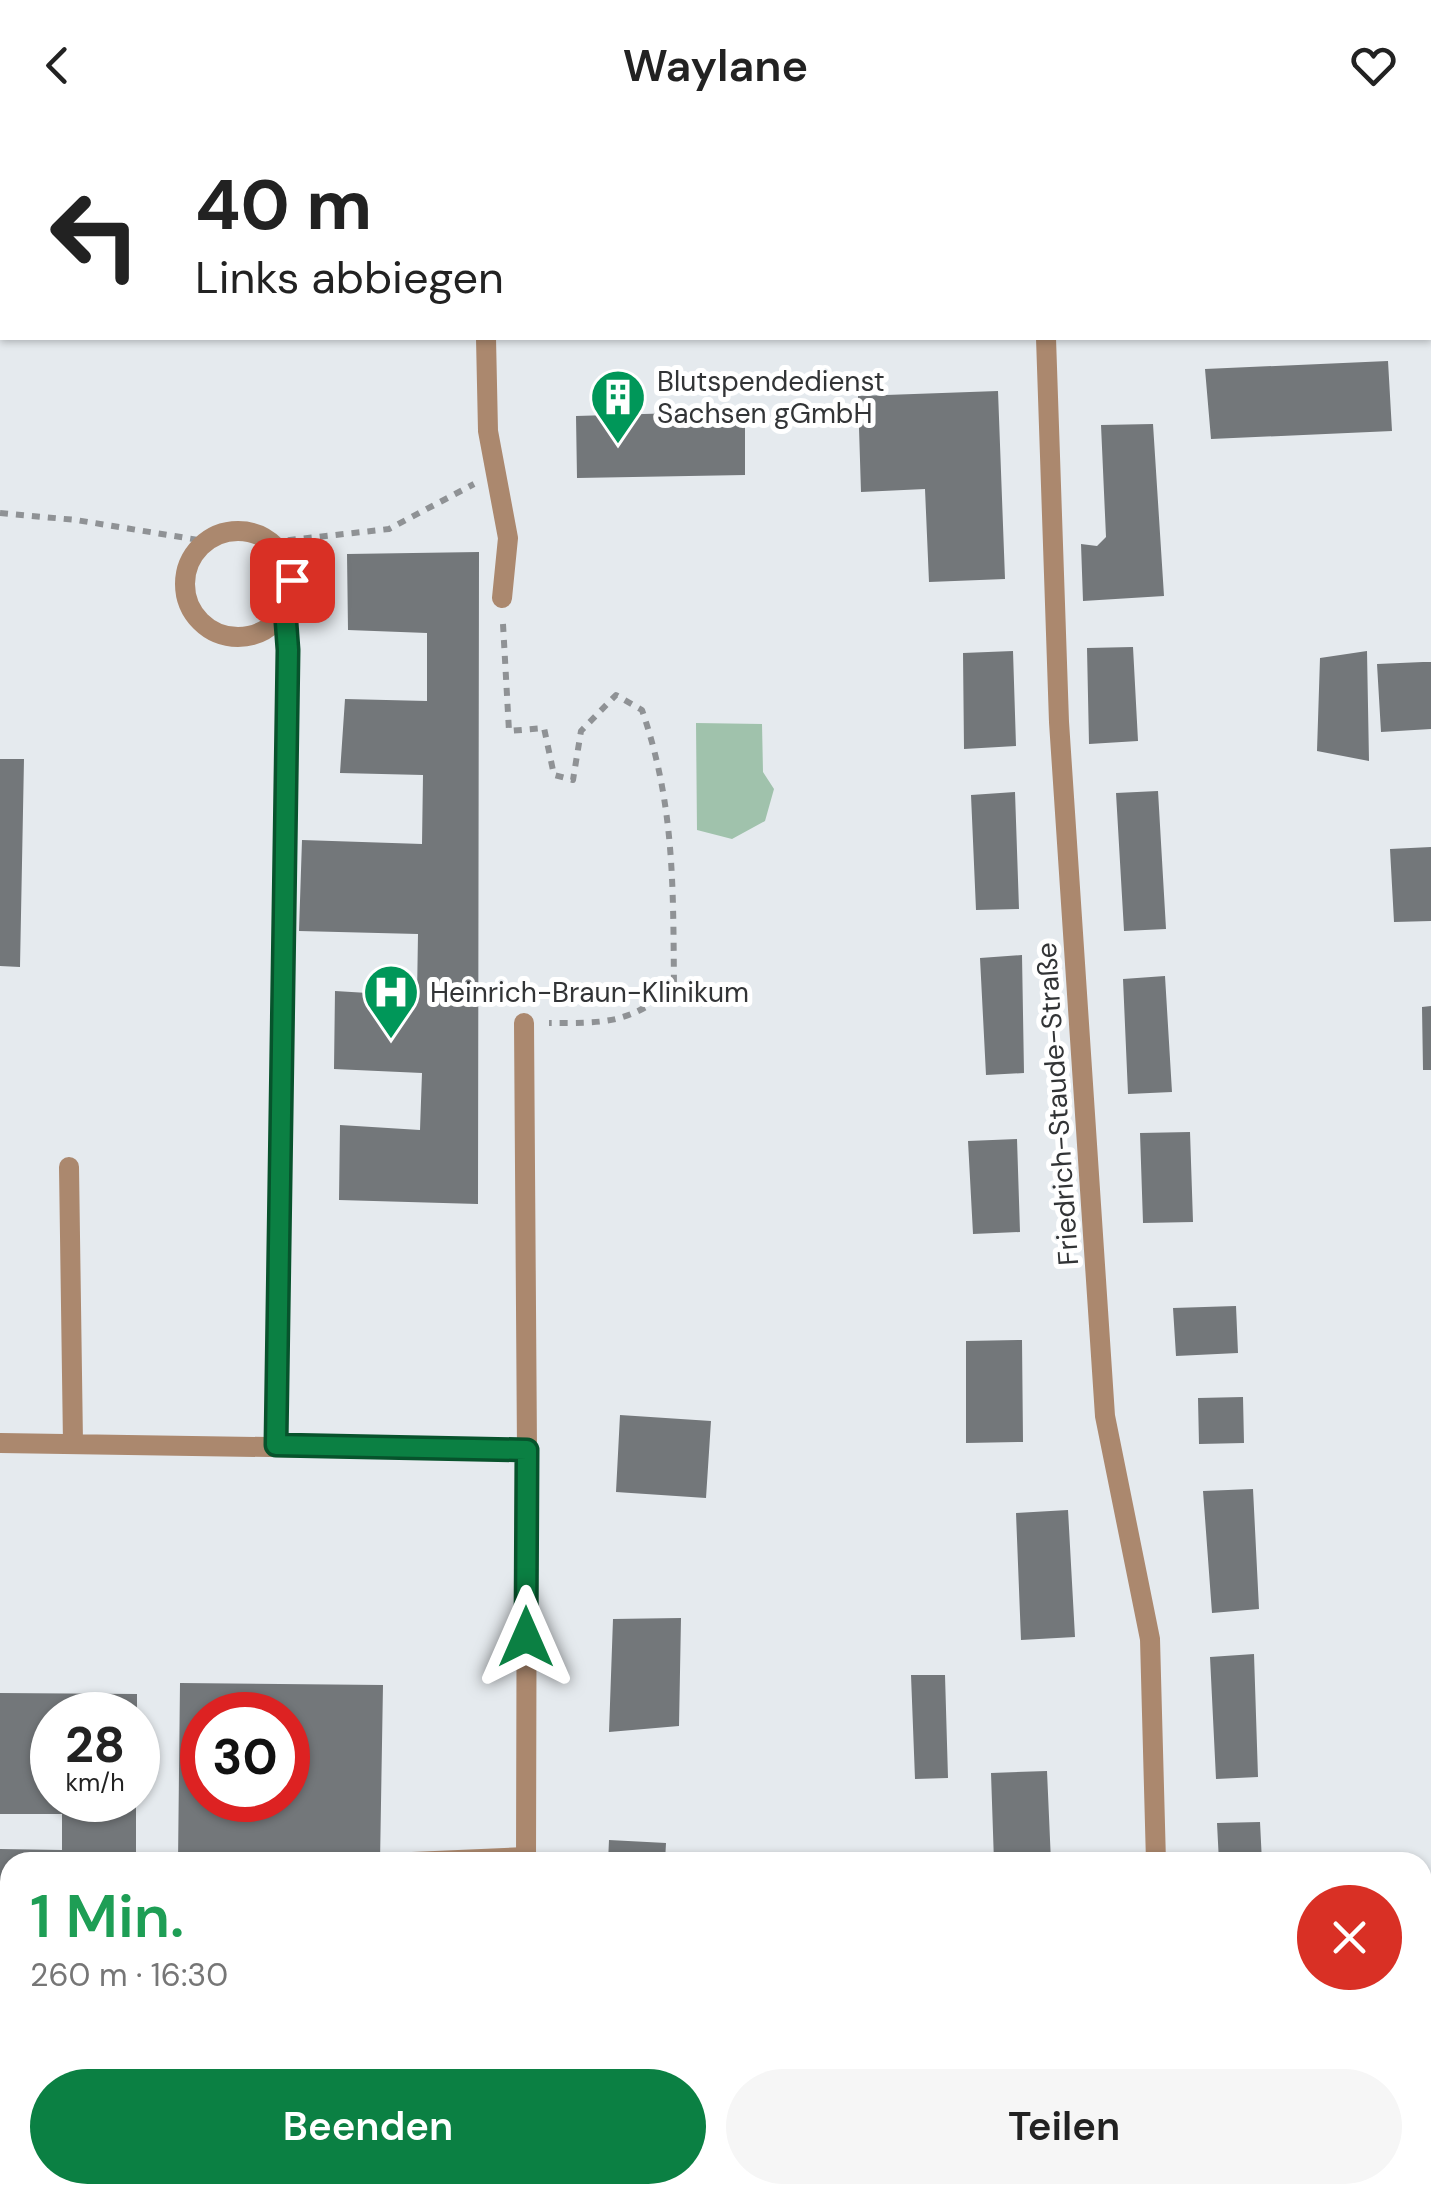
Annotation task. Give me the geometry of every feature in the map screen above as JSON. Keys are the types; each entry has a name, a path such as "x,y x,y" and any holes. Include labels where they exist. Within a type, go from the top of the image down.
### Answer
{"street":[{"path":"486,340 488,431 499,470 508,538 502,598"},
{"name":"Friedrich-Staude-Straße","path":"1046,340 1060,722 1105,1416 1150,1639 1156,1852"},
{"path":"276,1445 288,650 285,609 292,580 283,555 272,542 240,530 205,541 186,570 185,593 200,622 213,632 248,636 264,630 285,609"},
{"path":"524,1023 526,1852"},
{"path":"69,1167 72,1443"},
{"path":"0,1443 527,1450"}],"path":[{"path":"272,542 389,528 499,470"},
{"path":"0,513 76,520 205,541"},
{"path":"502,598 508,731 544,728 554,775 573,780 581,730 616,696 642,710 656,750 672,838 674,988 641,1014 601,1023 524,1023"}],"green space":[{"path":"696,723 762,724 763,772 774,789 765,821 732,839 697,830"}],"building":[{"path":"1388,361 1392,431 1211,439 1205,369"},
{"path":"998,391 1005,579 929,582 925,489 861,492 858,396"},
{"path":"745,411 745,475 577,478 576,416"},
{"path":"1153,424 1164,596 1083,601 1081,544 1097,546 1106,537 1101,425"},
{"path":"479,552 478,1204 339,1200 340,1125 420,1130 422,1073 334,1069 335,991 417,996 418,934 299,931 302,840 422,844 423,775 340,773 345,699 427,701 427,633 348,630 347,554"},
{"path":"1133,647 1138,741 1089,744 1087,648"},
{"path":"1013,651 1016,746 964,749 963,653"},
{"path":"1367,651 1369,761 1317,751 1320,658"},
{"path":"1431,662 1431,729 1381,732 1377,664"},
{"path":"0,759 24,759 20,967 0,966"},
{"path":"1158,791 1166,929 1124,931 1116,793"},
{"path":"1015,792 1019,909 976,910 971,795"},
{"path":"1431,847 1431,921 1394,922 1390,849"},
{"path":"1022,955 1024,1073 986,1075 980,958"},
{"path":"1165,976 1172,1092 1128,1094 1123,979"},
{"path":"1431,1006 1431,1070 1423,1070 1422,1007"},
{"path":"1190,1132 1193,1222 1143,1223 1140,1133"},
{"path":"1017,1139 1020,1232 973,1234 968,1141"},
{"path":"1236,1306 1238,1353 1176,1356 1173,1308"},
{"path":"1022,1340 1023,1442 966,1443 966,1341"},
{"path":"1243,1397 1244,1443 1199,1444 1198,1398"},
{"path":"620,1415 711,1421 706,1498 616,1492"},
{"path":"1253,1489 1259,1609 1212,1613 1203,1491"},
{"path":"1068,1510 1075,1637 1021,1640 1016,1513"},
{"path":"681,1618 679,1726 609,1732 613,1619"},
{"path":"1254,1654 1258,1777 1216,1779 1210,1657"},
{"path":"911,1675 945,1675 948,1778 915,1779"},
{"path":"180,1683 383,1685 380,1852 178,1852"},
{"path":"0,1693 30,1693 30,1814 0,1814"},
{"path":"1047,1771 1051,1852 994,1852 991,1773"},
{"path":"62,1822 136,1822 136,1852 0,1849 62,1850"},
{"path":"1260,1822 1262,1852 1218,1852 1217,1823"},
{"path":"609,1840 666,1843 666,1852 608,1852"}],"place":[{"name":"Blutspendedienst Sachsen gGmbH","path":"618,446"},
{"name":"Heinrich-Braun-Klinikum","path":"391,1041"}],"route":[{"path":"292,580 285,609 288,650 276,1445 527,1450 526,1637"}]}
